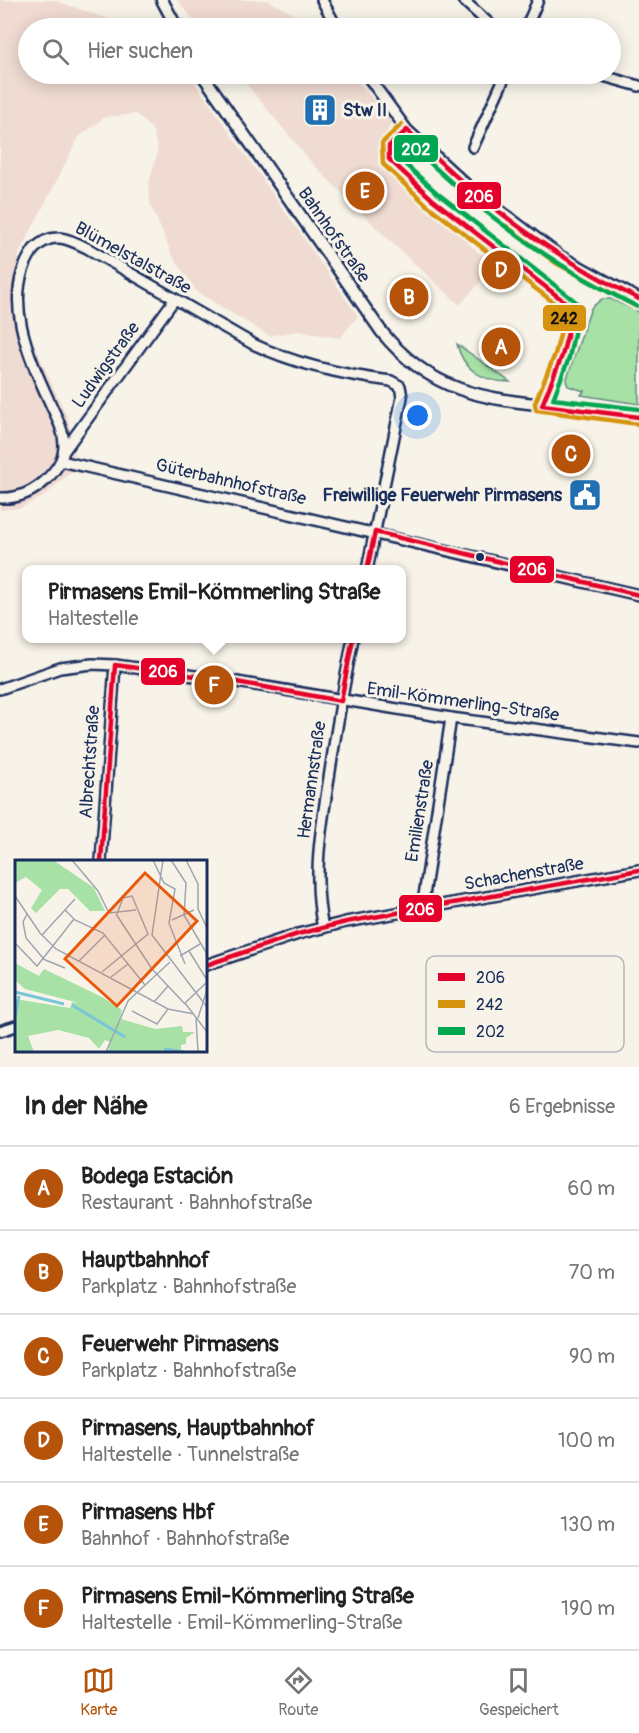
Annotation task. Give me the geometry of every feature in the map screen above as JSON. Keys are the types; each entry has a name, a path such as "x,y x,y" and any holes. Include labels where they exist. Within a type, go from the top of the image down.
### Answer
{"street":[{"path":"162,0 172,18"},
{"path":"322,0 332,18"},
{"path":"463,0 483,18"},
{"path":"530,18 538,0"},
{"path":"621,81 639,86"},
{"name":"Bahnhofstraße","path":"209,84 393,346 431,377 458,390 481,397 639,417"},
{"path":"373,84 407,130 477,194 560,256 639,299"},
{"path":"473,147 501,84"},
{"name":"Blümelstalstraße","path":"63,456 60,426 22,344 11,308 14,278 21,264 47,238 70,239 174,300 281,358 323,370 391,381 400,386 402,397 375,532"},
{"name":"Ludwigstraße","path":"63,456 174,300"},
{"path":"0,498 20,496 33,490 63,456"},
{"name":"Güterbahnhofstraße","path":"63,456 639,595"},
{"path":"368,565 375,532"},
{"name":"Hermannstraße","path":"323,928 317,870 341,701 352,643"},
{"name":"Emil-Kömmerling-Straße","path":"0,689 60,668 75,665 115,665 231,681 451,718 639,743"},
{"name":"Albrechtstraße","path":"101,860 115,665"},
{"name":"Emilienstraße","path":"422,909 451,718"},
{"name":"Schachenstraße","path":"207,965 323,928 639,870"},
{"path":"0,1031 15,1026"}],"shaded area":[{"path":"0,0 54,0 105,18 18,18 18,84 196,84 358,316 340,338 297,331 269,336 197,292 172,255 151,206 148,186 158,150 152,129 136,114 105,117 79,137 19,254 15,287 20,314 68,419 74,456 73,470 43,497 20,508 0,510"},
{"path":"177,0 267,0 297,18 192,18"},
{"path":"246,84 360,84 392,121 378,151 378,164 494,266 460,305 394,245 311,162"}],"green space":[{"path":"602,299 611,299 639,312 639,404 581,395 584,391 568,386 566,381 591,308"},
{"path":"457,344 510,382 491,380 476,373 464,361"}],"transit line":[{"name":"242","path":"402,124 382,143 383,164 427,205 566,312 555,354 535,403 536,410 638,424"},
{"name":"206","path":"639,299 575,264 516,225 460,180 407,130 389,146 389,159 432,199 574,309 562,356 542,405 639,417"},
{"name":"202","path":"636,306 573,272 514,233 459,189 407,140 396,149 396,156 437,193 580,305 569,358 553,399 639,409"},
{"name":"242","path":"506,226 556,263 635,306"},
{"name":"206","path":"368,565 375,532 639,595"},
{"name":"206","path":"101,860 115,665 231,681 341,701 352,643"},
{"name":"206","path":"207,965 298,934 346,922 639,870"}],"place":[{"name":"Stw II","path":"320,110"},
{"name":"Pirmasens Hbf","path":"365,191"},
{"name":"Pirmasens, Hauptbahnhof","path":"501,270"},
{"name":"Hauptbahnhof","path":"409,297"},
{"name":"Bodega Estación","path":"501,347"},
{"name":"Feuerwehr Pirmasens","path":"571,454"},
{"name":"Freiwillige Feuerwehr Pirmasens","path":"585,495"},
{"name":"Pirmasens Emil-Kömmerling Straße","path":"214,685"}]}
